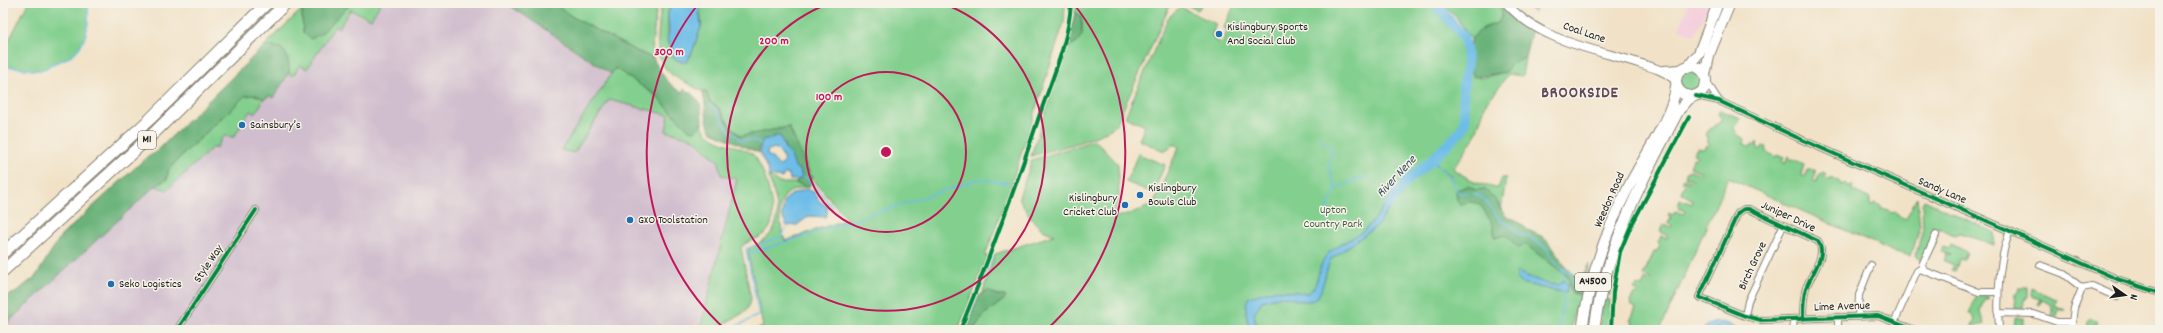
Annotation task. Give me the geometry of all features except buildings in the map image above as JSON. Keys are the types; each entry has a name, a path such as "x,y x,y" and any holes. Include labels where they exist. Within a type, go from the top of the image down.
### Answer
{"highway":[{"name":"M1","path":"3,253 150,119 267,3"},
{"name":"M1","path":"3,271 156,131 286,3"},
{"path":"1718,3 1699,53 1685,68 1676,84 1685,96 1696,96 1703,91 1710,52 1730,3"},
{"path":"1685,68 1698,68 1705,78"},
{"name":"Weedon Road","path":"1582,330 1591,291 1608,235 1627,189 1673,103 1676,84"},
{"name":"Weedon Road","path":"1594,330 1602,290 1616,241 1635,193 1679,110 1689,99 1696,96"}],"street":[{"name":"Coal Lane","path":"1506,3 1523,20 1558,38 1662,70 1685,68"},
{"path":"2152,3 2160,5"},
{"name":"Coal Lane","path":"1662,70 1676,84"},
{"path":"1705,78 1719,101"},
{"path":"1696,96 1719,101"},
{"name":"Sandy Lane","path":"1719,101 1796,138 2117,279 2160,293"},
{"name":"Juniper Drive","path":"1700,298 1738,213 1744,209 1749,209 1818,241 1822,246 1822,253 1806,288 1803,319"},
{"name":"Style Way","path":"177,330 256,210"},
{"name":"Birch Grove","path":"1745,316 1748,301 1783,226"},
{"path":"1999,330 1998,292 2004,251 2010,231"},
{"path":"1895,321 1917,271 1922,269 1936,235"},
{"path":"1858,316 1859,295 1871,265"},
{"path":"2040,265 2064,274 2082,288 2092,286 2117,296"},
{"path":"1922,269 1979,292 1998,292"},
{"path":"2071,330 2074,308 2082,288"},
{"name":"Lime Avenue","path":"1700,298 1745,316 1761,320 1878,316 1895,321 1915,330"},
{"path":"1998,313 2034,314 2057,322 2071,322"},
{"path":"1838,317 1838,330"},
{"path":"1793,320 1794,330"}],"shaded area":[{"path":"381,3 506,3 610,74 615,68 689,130 746,166 710,330 3,330 3,327 155,186 167,190 212,148 217,147 224,136 234,137 250,111 255,114 264,99 270,96 273,98 289,73 294,76 300,65 307,69 335,26 339,28 351,10 358,15 371,19"},
{"path":"1689,3 1711,3 1695,35 1679,29"}],"green space":[{"path":"28,3 88,3 88,22 84,40 74,53 47,68 35,70 3,67 3,52"},
{"path":"308,3 351,3 322,33 311,39 303,33 302,9"},
{"path":"351,3 381,3 371,19 350,10 339,28 335,26 307,69 300,65 293,76 289,73 289,64 281,49 265,45 302,9 302,22 347,8"},
{"path":"506,3 553,3 571,16 636,51 653,58 672,86 682,93 684,89 697,100 701,107 702,124 695,131 689,130 655,95 615,68 611,74"},
{"path":"553,3 657,3 652,48 653,58 636,51 571,16"},
{"path":"661,3 671,3 668,14 668,44 672,49 673,58 682,62 690,57 701,27 699,3 1065,3 1064,22 1012,182 985,256 988,256 958,330 752,330 763,327 748,252 749,248 761,242 769,235 777,218 775,199 768,176 780,183 796,183 809,187 798,188 784,197 781,204 780,221 785,241 847,219 812,178 789,127 740,136 729,124 719,108 710,102 706,91 699,90 674,76 666,69 658,50"},
{"path":"1076,3 1171,3 1116,125 1087,140 1031,156 1067,47 1076,42 1081,35 1082,21 1081,16 1075,12"},
{"path":"1181,3 1203,3 1198,10"},
{"name":"Upton Country Park","path":"1235,3 1430,3 1463,36 1467,57 1463,87 1465,122 1461,131 1432,161 1453,180 1452,176 1438,166 1435,161 1454,142 1465,126 1467,120 1467,80 1469,67 1471,73 1480,78 1506,72 1511,64 1525,58 1522,76 1508,74 1494,94 1487,101 1475,136 1453,169 1474,182 1495,188 1498,188 1502,178 1506,178 1501,210 1496,200 1485,189 1475,190 1468,186 1457,190 1476,192 1505,222 1568,277 1572,293 1583,295 1579,311 1575,310 1571,330 973,330 985,314 1006,298 1005,296 983,291 995,254 1054,235 1043,230 1035,223 1019,197 1032,160 1095,140 1118,164 1119,197 1112,217 1132,213 1153,204 1179,147 1174,144 1166,150 1162,150 1139,140 1145,126 1125,117 1168,18 1180,7 1216,24 1212,35 1214,40 1222,43 1228,30 1224,28"},
{"path":"1440,3 1495,3 1501,11 1500,22 1483,28 1471,39 1456,17"},
{"path":"1522,3 1538,3 1534,12"},
{"path":"1501,7 1531,32 1525,58 1511,64 1506,72 1474,77 1469,67 1468,47 1471,43 1471,39 1482,29 1499,22 1502,14"},
{"path":"1075,12 1081,16 1082,35 1077,42 1067,47"},
{"path":"265,45 281,48 286,54 289,64 289,73 273,98 270,96 264,99 256,95 245,96 176,161 168,171 167,179 155,186 3,327 3,297 15,293 36,276 60,237 149,155 154,154"},
{"path":"615,68 655,95 689,130 695,131 702,124 705,131 710,136 751,153 756,158 764,176 771,200 772,220 770,227 763,235 747,242 741,248 751,298 749,305 746,310 723,325 719,330 700,330 737,179 721,175 719,162 694,139 666,131 669,115 609,100 574,153 561,150"},
{"path":"1691,71 1699,74 1702,82 1699,90 1691,93 1683,90 1680,82 1683,74"},
{"path":"702,91 706,91 710,102 719,108 729,124 740,136 789,127 812,178 809,187 796,183 797,180 802,178 800,170 795,167 790,154 785,149 784,143 772,139 759,146 759,153 712,132 709,128"},
{"path":"256,95 264,99 255,114 250,111 234,137 224,136 217,147 212,148 167,190 155,186 167,179 168,171 176,161 245,96"},
{"path":"1720,110 1740,118 1734,130 1737,131 1736,134 1745,139 1744,144 1751,147 1752,144 1756,145 1757,142 1758,149 1760,150 1763,146 1766,147 1765,151 1776,157 1777,155 1784,158 1782,162 1785,163 1788,156 1790,157 1790,160 1793,159 1804,164 1801,175 1805,177 1808,170 1815,170 1816,174 1813,181 1816,182 1820,174 1823,172 1826,174 1825,178 1831,180 1832,178 1838,179 1841,185 1846,183 1848,186 1853,185 1852,190 1870,199 1870,205 1872,206 1874,203 1882,206 1881,210 1883,209 1893,213 1895,212 1897,215 1906,219 1917,197 1920,228 1911,256 1892,251 1728,178 1660,330 1630,329 1633,322 1630,321 1636,308 1630,305 1630,302 1633,295 1638,292 1634,289 1637,285 1642,287 1645,279 1650,281 1651,279 1643,275 1654,252 1656,252 1660,246 1658,243 1661,236 1667,239 1668,237 1660,231 1663,225 1671,227 1672,225 1668,223 1671,218 1668,216 1669,213 1673,215 1675,211 1684,214 1685,211 1678,208 1680,199 1692,204 1693,200 1681,193 1684,185 1686,186 1688,184 1682,182 1684,178 1692,182 1693,180 1685,176 1687,171 1691,170 1700,174 1701,172 1690,167 1693,158 1695,159 1697,156 1693,154 1697,148 1704,149 1706,145 1708,146 1710,144 1706,141 1708,137 1705,136 1708,131 1722,120 1718,114"},
{"path":"1138,154 1165,165 1153,193 1126,182"},
{"path":"1468,186 1475,190 1485,189 1496,200 1501,210 1507,217 1516,220 1528,230 1543,237 1551,245 1567,269 1577,277 1582,276 1589,264 1583,285 1586,286 1583,295 1572,293 1568,277 1525,244 1519,248 1505,235 1495,238 1493,225 1480,204 1470,202 1460,204 1457,200 1456,190"},
{"path":"1924,200 1994,232 1994,245 1960,233 1954,235 1938,227 1935,229 1920,261 1916,255 1923,228 1922,204"},
{"path":"1629,221 1631,221 1616,260 1610,295 1604,294 1609,275"},
{"path":"1951,244 1967,252 1964,260 1960,259 1955,271 1951,270 1954,265 1944,261 1947,254 1951,255 1941,251 1943,246 1949,249"},
{"path":"2019,288 2027,288 2027,299 2024,299 2024,308 2015,308 2016,292 2018,292"},
{"path":"2032,288 2057,300 2055,305 2065,310 2059,310 2056,318 2052,316 2052,305 2042,300 2040,305 2038,304 2041,299 2031,296"},
{"path":"987,290 996,295 1005,296 1006,298 985,314 973,330 964,330 979,296"},
{"path":"1977,296 1988,296 1988,299 1984,299 1980,311 1984,324 1972,327 1975,319 1969,313"},
{"path":"1603,298 1610,300 1609,330 1599,330"},
{"path":"2015,318 2023,318 2023,330 2014,330"},
{"path":"2092,319 2097,324 2092,329 2087,324"}],"water":[{"path":"671,3 699,3 701,27 687,62 682,62 673,58 672,49 667,39 669,32 668,14"},
{"path":"774,136 780,136 795,167 800,170 802,178 790,180 789,174 784,174 782,178 769,176 760,149 764,139 772,139","holes":["775,148 782,155 783,159 783,164 779,166 771,157 767,155 768,150"]},
{"path":"806,189 814,192 820,202 827,206 827,214 825,217 809,216 797,225 787,226 782,216 784,201 792,194"},
{"path":"1393,191 1398,196 1378,225 1330,260 1321,291 1317,298 1311,301 1302,301 1282,296 1262,301 1254,313 1257,330 1250,330 1246,309 1249,297 1274,290 1309,293 1315,285 1322,262 1328,253 1368,227 1380,212"},
{"path":"1517,272 1547,284 1556,285 1565,280 1568,285 1566,293 1521,283 1517,278"},
{"path":"1716,322 1727,323 1737,330 1703,330 1707,325"}],"waterway":[{"path":"3,67 40,70 45,69 74,53 84,40 88,22 88,3"},
{"name":"River Nene","path":"1389,204 1408,180 1431,161 1461,131 1465,122 1463,87 1467,65 1466,47 1463,36 1434,3"},
{"path":"710,105 716,109 728,129 741,140 753,140 761,144"},
{"path":"1319,138 1333,149 1328,165 1336,189 1328,206 1329,223"},
{"path":"1431,161 1451,177 1456,190 1460,193 1469,193"},
{"path":"1336,189 1354,180 1367,177"},
{"path":"802,178 807,178 845,223 979,179 1008,183"},
{"path":"1474,193 1484,199 1501,221 1510,225 1520,235 1529,237 1548,249 1550,256 1561,267 1565,280"},
{"path":"748,254 845,223"},
{"path":"729,330 759,315 746,249 781,237 787,226"},
{"path":"963,330 993,255"},
{"path":"1562,268 1570,272 1579,289"},
{"path":"1559,330 1564,293"}],"cycle path":[{"path":"960,330 1003,220 1056,69 1067,30 1071,3"},
{"path":"1696,96 1719,101 1796,137 2117,279 2160,293"},
{"path":"1611,330 1613,292 1620,252 1630,228 1689,117"},
{"path":"1803,319 1803,315 1803,303 1805,292 1818,264 1821,246 1818,241 1749,209 1744,209 1738,213 1699,297 1745,316 1761,320 1878,316 1915,330"},
{"path":"177,330 256,210"}],"place":[{"name":"Kislingbury Sports And Social Club","path":"1219,34"},
{"name":"Sainsbury’s","path":"242,125"},
{"name":"Kislingbury Bowls Club","path":"1140,195"},
{"name":"Kislingbury Cricket Club","path":"1125,205"},
{"name":"GXO Toolstation","path":"630,220"},
{"name":"Seko Logistics","path":"111,284"}],"district":[{"name":"BROOKSIDE","path":"1580,93"}]}
